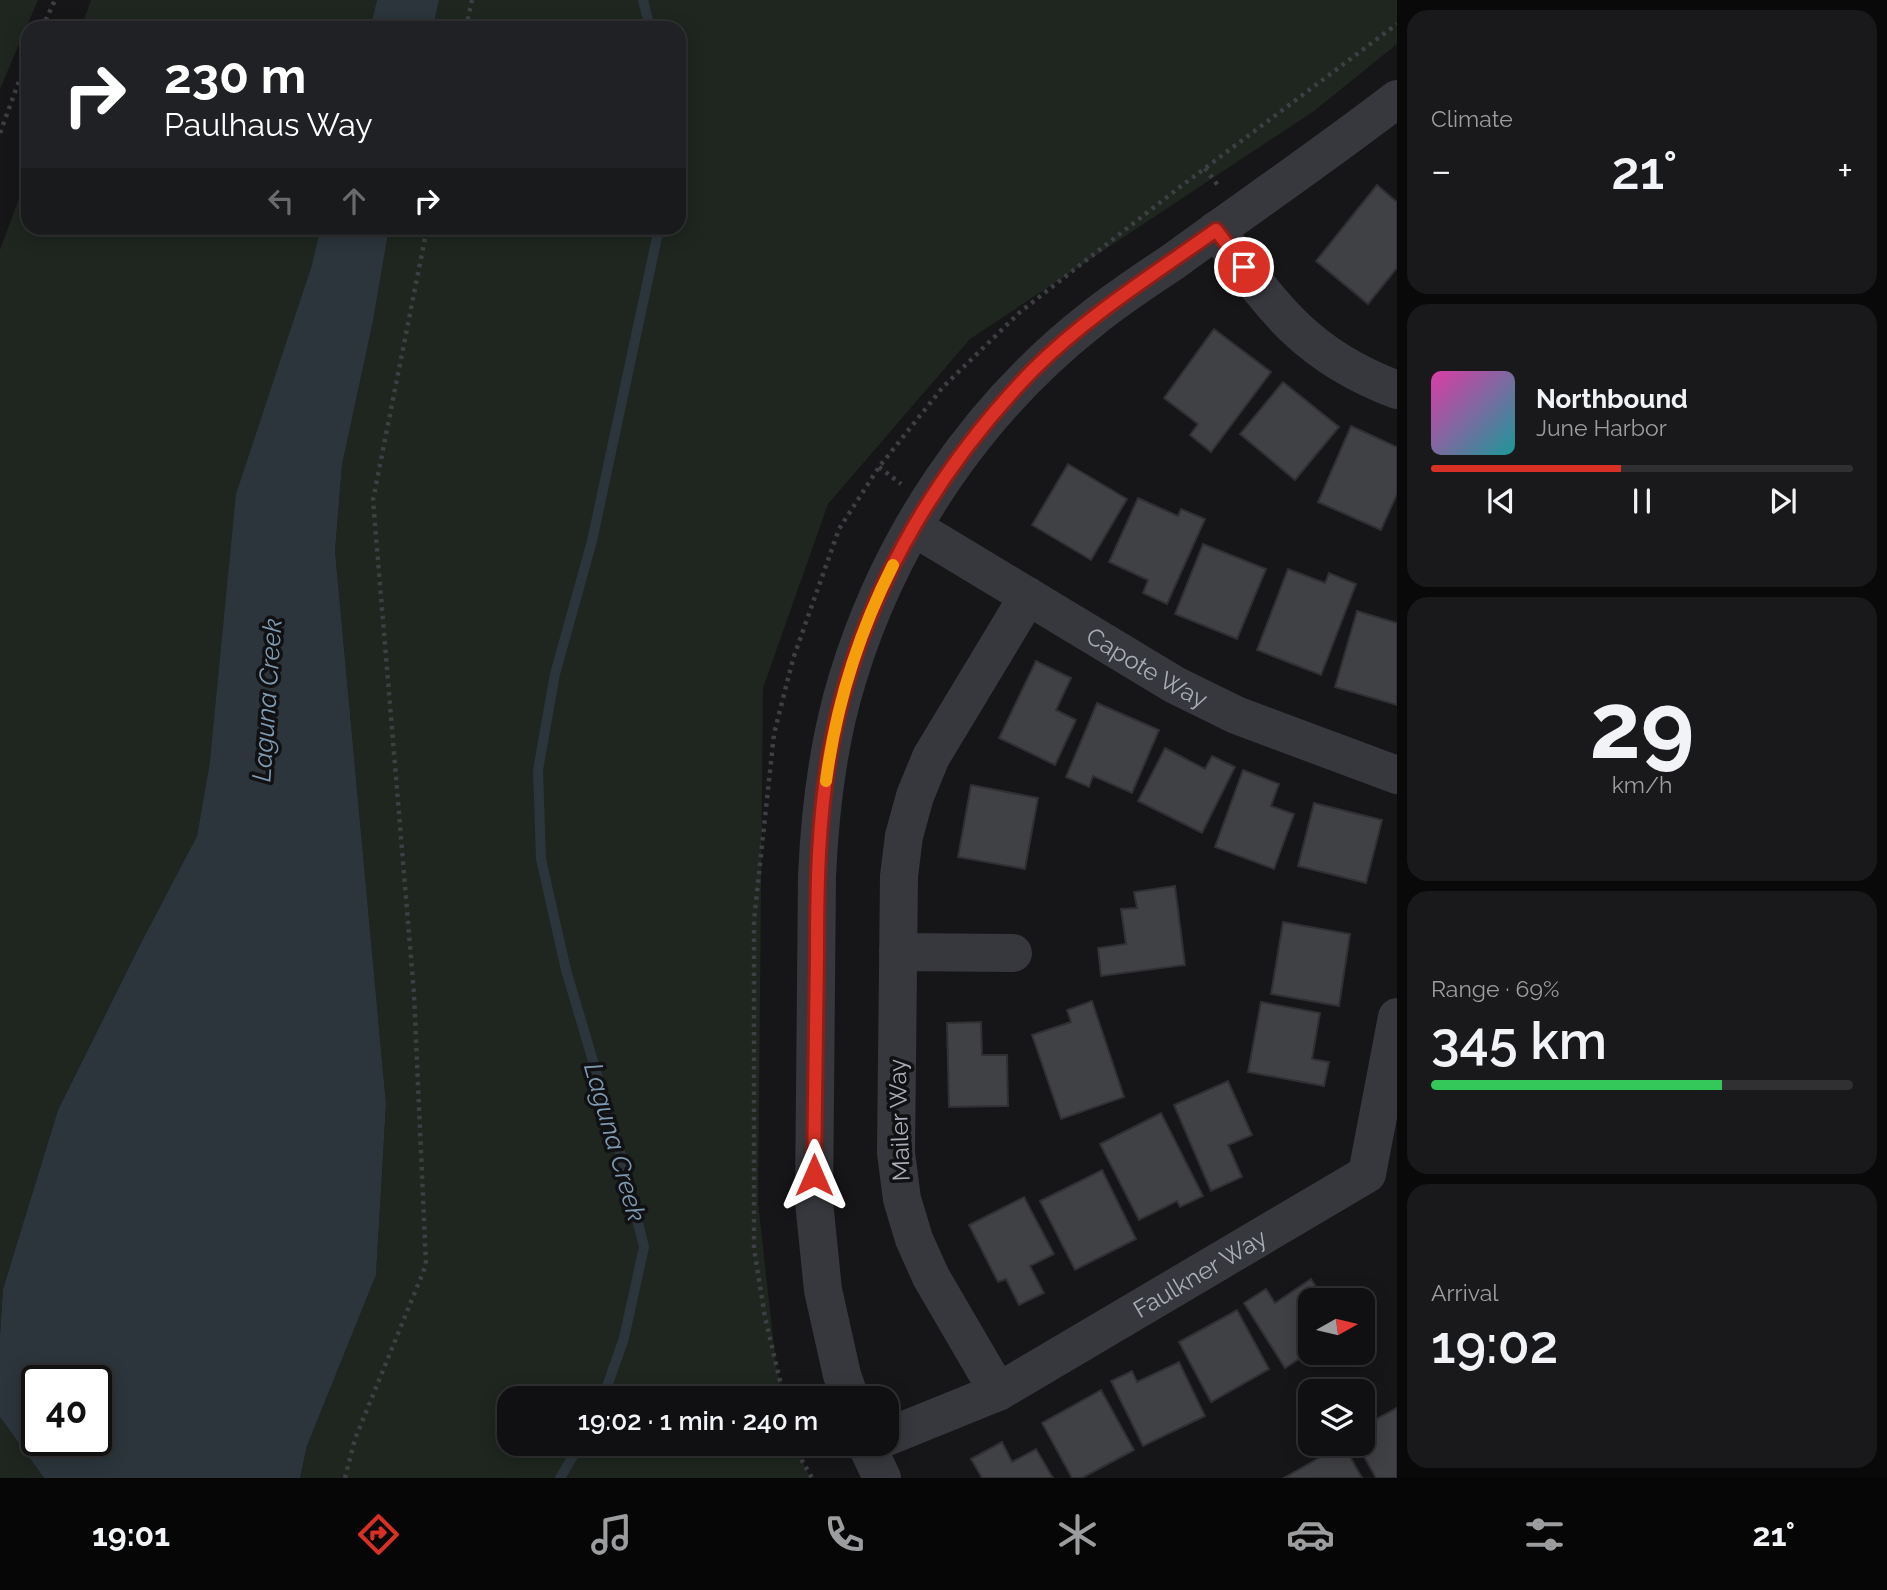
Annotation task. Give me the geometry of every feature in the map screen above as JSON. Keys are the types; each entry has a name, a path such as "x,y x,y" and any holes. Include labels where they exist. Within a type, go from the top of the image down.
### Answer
{"street":[{"path":"846,1386 822,1290 814,1202 820,827 830,752 848,678 878,595 938,485 984,425 1035,369 1091,319 1397,99"},
{"path":"1216,230 1271,304 1299,333 1331,358 1366,378 1397,390"},
{"name":"Capote Way","path":"913,527 1188,691 1236,715 1397,775"},
{"name":"Mailer Way","path":"998,1392 930,1277 914,1239 902,1199 896,1153 899,876 904,835 915,796 931,757 1027,596"},
{"path":"898,952 1013,953"},
{"name":"Faulkner Way","path":"899,1439 998,1392 1367,1174 1397,1017"}],"path":[{"path":"45,21 55,0"},
{"path":"468,21 472,0"},
{"path":"781,1386 765,1317 754,1249 754,920 774,734 793,659 839,529 879,467 943,387 1020,312 1176,190 1397,24"},
{"path":"0,133 21,71"},
{"path":"345,1478 355,1438 426,1265 414,995 373,500 426,235"},
{"path":"799,1456 812,1478"}],"shaded area":[{"path":"0,0 38,0 29,21 21,21 21,40 0,89"},
{"path":"91,0 377,0 372,21 84,21"},
{"path":"439,0 1397,0 1397,44 1314,111 970,339 828,504 763,688 758,1202 776,1365 781,1386 497,1386 497,1456 800,1456 810,1478 300,1478 307,1446 376,1275 386,1104 335,551 342,465 373,321 388,235 686,235 686,21 434,21"},
{"path":"21,193 21,235 320,235 210,761 197,836 58,1110 3,1289 0,1335 0,250"},
{"path":"0,1417 21,1446 21,1456 28,1456 44,1478 0,1478"}],"water":[{"path":"377,0 439,0 434,21 372,21"},
{"path":"319,235 388,235 373,321 342,465 335,551 386,1104 376,1275 307,1446 300,1478 44,1478 28,1456 112,1456 112,1365 21,1365 21,1446 0,1417 3,1289 58,1110 197,836 210,761 236,494 311,268"}],"building":[{"path":"1377,185 1397,202 1397,268 1368,304 1316,261"},
{"path":"1214,329 1271,372 1211,452 1190,435 1198,424 1164,398"},
{"path":"1283,382 1339,427 1295,480 1240,434"},
{"path":"1351,426 1397,447 1397,494 1381,530 1318,502"},
{"path":"1068,464 1127,499 1091,560 1032,525"},
{"path":"1138,498 1178,516 1181,509 1205,519 1167,604 1143,593 1148,580 1109,562"},
{"path":"1203,544 1266,569 1237,639 1175,614"},
{"path":"1288,569 1325,583 1329,573 1356,584 1321,675 1257,650"},
{"path":"1357,611 1397,623 1397,705 1335,687"},
{"path":"1036,661 1071,678 1056,710 1076,720 1055,765 999,738"},
{"path":"1097,703 1159,730 1132,793 1093,776 1089,787 1066,777"},
{"path":"1165,748 1205,769 1212,756 1235,767 1202,833 1138,801"},
{"path":"1243,770 1279,784 1271,806 1294,814 1274,869 1215,847"},
{"path":"971,785 1038,798 1025,869 958,857"},
{"path":"1314,803 1382,820 1366,883 1298,866"},
{"path":"1175,886 1185,965 1101,976 1098,948 1126,944 1121,909 1137,908 1134,892"},
{"path":"1283,922 1350,934 1339,1006 1271,994"},
{"path":"1092,1001 1124,1097 1061,1119 1032,1035 1071,1022 1067,1010"},
{"path":"1261,1002 1320,1013 1312,1059 1329,1062 1324,1086 1248,1072"},
{"path":"981,1022 982,1055 1007,1055 1008,1106 949,1107 947,1023"},
{"path":"1228,1081 1252,1135 1228,1145 1242,1177 1211,1191 1174,1105"},
{"path":"1161,1113 1203,1196 1180,1207 1177,1201 1139,1220 1100,1144"},
{"path":"1102,1170 1136,1239 1075,1270 1040,1201"},
{"path":"1024,1197 1054,1254 1030,1266 1044,1293 1019,1305 1006,1279 998,1282 969,1225"},
{"path":"1311,1279 1317,1288 1298,1288 1298,1360 1285,1368 1244,1303 1266,1289 1275,1303"},
{"path":"1237,1310 1269,1369 1211,1402 1179,1342"},
{"path":"1179,1362 1205,1416 1143,1446 1111,1381 1132,1371 1137,1382"},
{"path":"1101,1390 1134,1450 1082,1478 1072,1478 1042,1423"},
{"path":"1397,1408 1397,1478 1376,1478 1364,1456 1375,1456 1375,1420"},
{"path":"1002,1442 1012,1462 1036,1449 1053,1478 982,1478 971,1459"},
{"path":"1322,1456 1350,1456 1362,1478 1284,1478"}],"waterway":[{"name":"Laguna Creek","path":"643,0 648,21"},
{"name":"Laguna Creek","path":"607,1386 624,1338 644,1247 624,1166 566,970 541,859 538,770 555,674 592,541 658,235"},
{"name":"Laguna Creek","path":"560,1478 573,1456"}],"slow traffic":[{"path":"826,781 830,752 848,678 878,595 893,565"}],"route":[{"path":"814,1175 817,876 820,827 830,752 848,678 878,595 938,485 984,425 1035,369 1091,319 1216,230 1244,267"}]}
